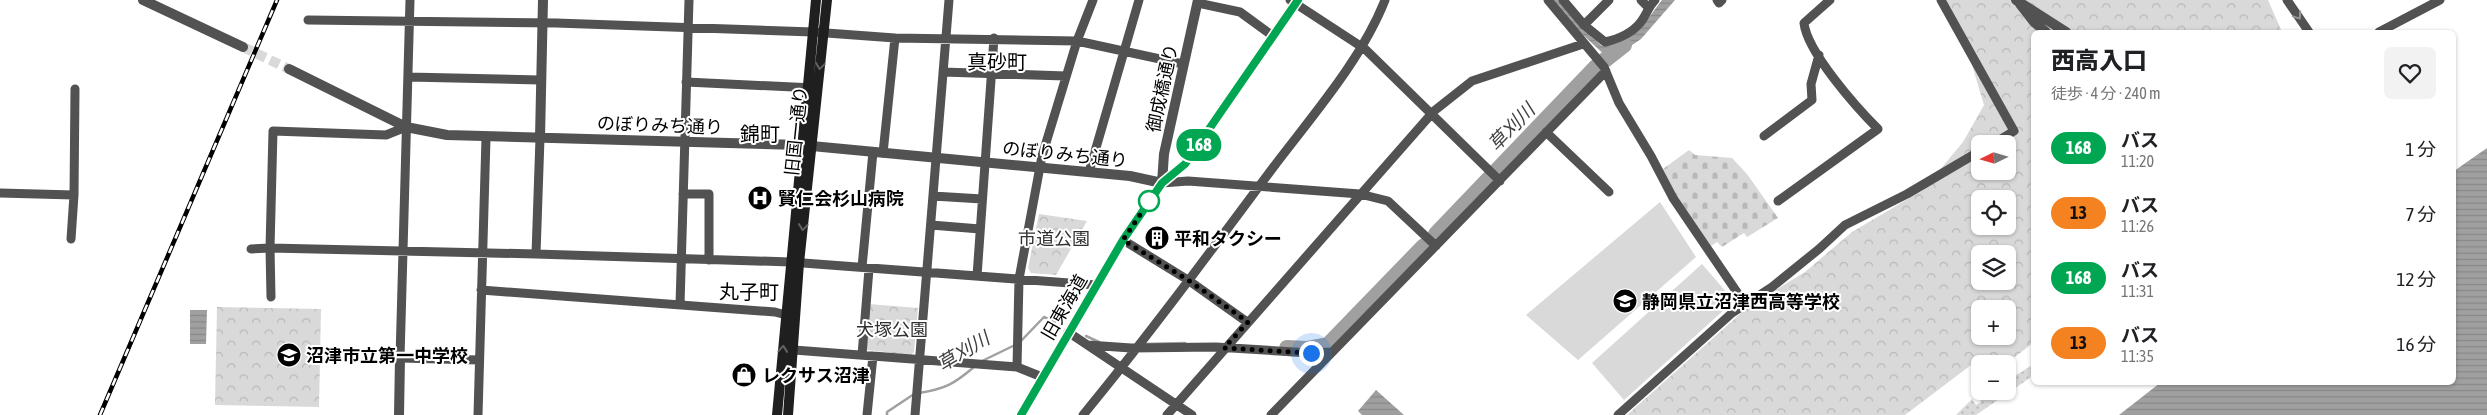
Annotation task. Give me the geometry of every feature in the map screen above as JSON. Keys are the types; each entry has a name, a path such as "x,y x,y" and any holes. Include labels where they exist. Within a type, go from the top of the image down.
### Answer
{"main road":[{"name":"旧国一通り","path":"777,415 786,315 794,263 812,88 813,32 816,0"},
{"name":"旧国一通り","path":"812,88 824,33 827,0"},
{"name":"旧国一通り","path":"788,415 794,350 794,263"}],"street":[{"path":"143,0 243,47"},
{"path":"399,415 401,250 410,0"},
{"path":"536,254 543,0"},
{"path":"680,305 689,0"},
{"path":"915,415 949,0"},
{"path":"1017,367 1019,279 1042,156 1077,41 1093,0"},
{"path":"1089,172 1139,0"},
{"path":"1083,415 1138,348 1361,47 1375,25 1385,0"},
{"path":"1548,0 1606,71 1619,103 1651,156 1673,198 1745,304"},
{"path":"1563,0 1584,25 1602,42"},
{"path":"1584,25 1609,0"},
{"path":"1641,0 1648,7"},
{"path":"1594,56 1602,42 1616,39 1631,32 1640,23 1648,7 1655,0"},
{"path":"1717,0 1720,3 1722,0"},
{"path":"1778,201 1878,129 1851,102 1819,55 1805,30 1804,23 1830,0"},
{"path":"1941,0 2014,131 2008,135"},
{"path":"2287,0 2309,30"},
{"path":"2383,30 2440,0"},
{"path":"1294,1 1361,47 1500,181"},
{"name":"旧東海道","path":"1021,415 1123,240 1162,183 1185,164 1273,36 1294,1"},
{"path":"2017,1 2034,22 2044,30"},
{"path":"2017,1 2063,30"},
{"path":"1198,2 1240,12 1273,36"},
{"name":"御成橋通り","path":"1162,183 1164,154 1198,2"},
{"path":"308,20 543,23 813,32 895,38 947,37 1077,41 1183,64"},
{"path":"862,355 866,268 878,152 895,38"},
{"path":"977,276 994,38"},
{"path":"1166,415 1431,114 1472,81 1583,44"},
{"path":"1764,136 1812,100 1811,84 1819,55"},
{"name":"のぼりみち通り","path":"289,69 406,127 447,135 486,138 806,146 1130,176 1162,183"},
{"path":"1271,415 1606,71"},
{"path":"943,72 1066,76"},
{"path":"408,77 540,80"},
{"path":"686,82 812,88"},
{"path":"71,239 74,195 76,89"},
{"path":"270,297 273,131 386,135 406,127"},
{"path":"1546,132 1609,192"},
{"path":"478,415 486,138"},
{"path":"1618,415 1745,304 1772,287 1845,225 1908,194 1971,157"},
{"path":"1162,183 1188,181 1360,194 1388,201 1436,246"},
{"path":"0,193 74,195"},
{"path":"683,194 709,194 709,260"},
{"path":"934,196 982,199"},
{"path":"931,225 980,229"},
{"path":"1123,240 1188,280 1248,322"},
{"path":"251,249 401,250 794,263 1096,285"},
{"path":"481,290 786,315"},
{"path":"1068,332 1192,415"},
{"path":"1088,345 1104,348 1224,348 1311,353 1332,352"},
{"path":"794,350 1017,367 1042,377"},
{"path":"867,415 873,356"},
{"path":"400,358 479,360"}],"green space":[{"path":"1946,0 2268,0 2281,30 2031,30 2031,344 2016,356 1971,355 1971,365 1905,415 1627,415 1749,306 1805,272 1852,232 1923,190 1963,142 1984,105 1969,55"},
{"path":"1689,150 1695,155 1732,158 1747,174 1778,218 1747,237 1744,233 1722,247 1717,242 1711,246 1674,192 1663,169"},
{"path":"1660,202 1696,257 1578,360 1526,315"},
{"name":"市道公園","path":"1039,214 1087,221 1056,275 1031,273 1028,268"},
{"path":"1702,264 1734,301 1624,400 1592,363"},
{"name":"犬塚公園","path":"869,304 918,308 914,352 911,355 867,350 865,348"},
{"path":"217,307 321,309 319,407 215,405"},
{"path":"2031,366 2031,377 2016,387 2016,375"},
{"path":"1971,400 1976,405 1981,402 1980,400 1998,400 1976,415 1956,415"}],"shaded area":[{"path":"1551,0 1559,0 1580,26 1602,46 1631,35 1643,24 1662,0 1675,0 1641,39 1610,60 1565,18"},
{"path":"2487,148 2487,415 2119,415 2157,385 2456,385 2456,170"},
{"path":"190,310 207,310 206,344 190,344"},
{"path":"1376,390 1404,415 1362,415 1358,411"}],"waterway":[{"name":"草刈川","path":"1436,234 1596,67 1624,45"},
{"name":"草刈川","path":"1287,348 1306,349 1328,345 1424,246"},
{"name":"草刈川","path":"1020,342 1044,317 1055,322"},
{"name":"草刈川","path":"1086,336 1099,342"},
{"name":"草刈川","path":"1143,344 1185,343"},
{"name":"草刈川","path":"980,362 1015,345"},
{"name":"草刈川","path":"919,393 949,385 974,367"},
{"name":"草刈川","path":"887,415 887,412 914,394"}],"tunnel":[{"path":"243,47 289,69"}],"railway":[{"path":"100,415 277,0"}],"bus line":[{"name":"168","path":"1021,415 1123,240 1162,183 1185,164 1298,0"}],"place":[{"name":"賢仁会杉山病院","path":"760,198"},
{"name":"平和タクシー","path":"1157,238"},
{"name":"静岡県立沼津西高等学校","path":"1625,301"},
{"name":"沼津市立第一中学校","path":"289,355"},
{"name":"レクサス沼津","path":"744,375"}],"district":[{"name":"真砂町","path":"997,61"},
{"name":"錦町","path":"760,133"},
{"name":"丸子町","path":"749,291"}],"route":[{"path":"1149,201 1152,197 1123,240 1188,280 1248,322 1224,348 1311,353"}]}
